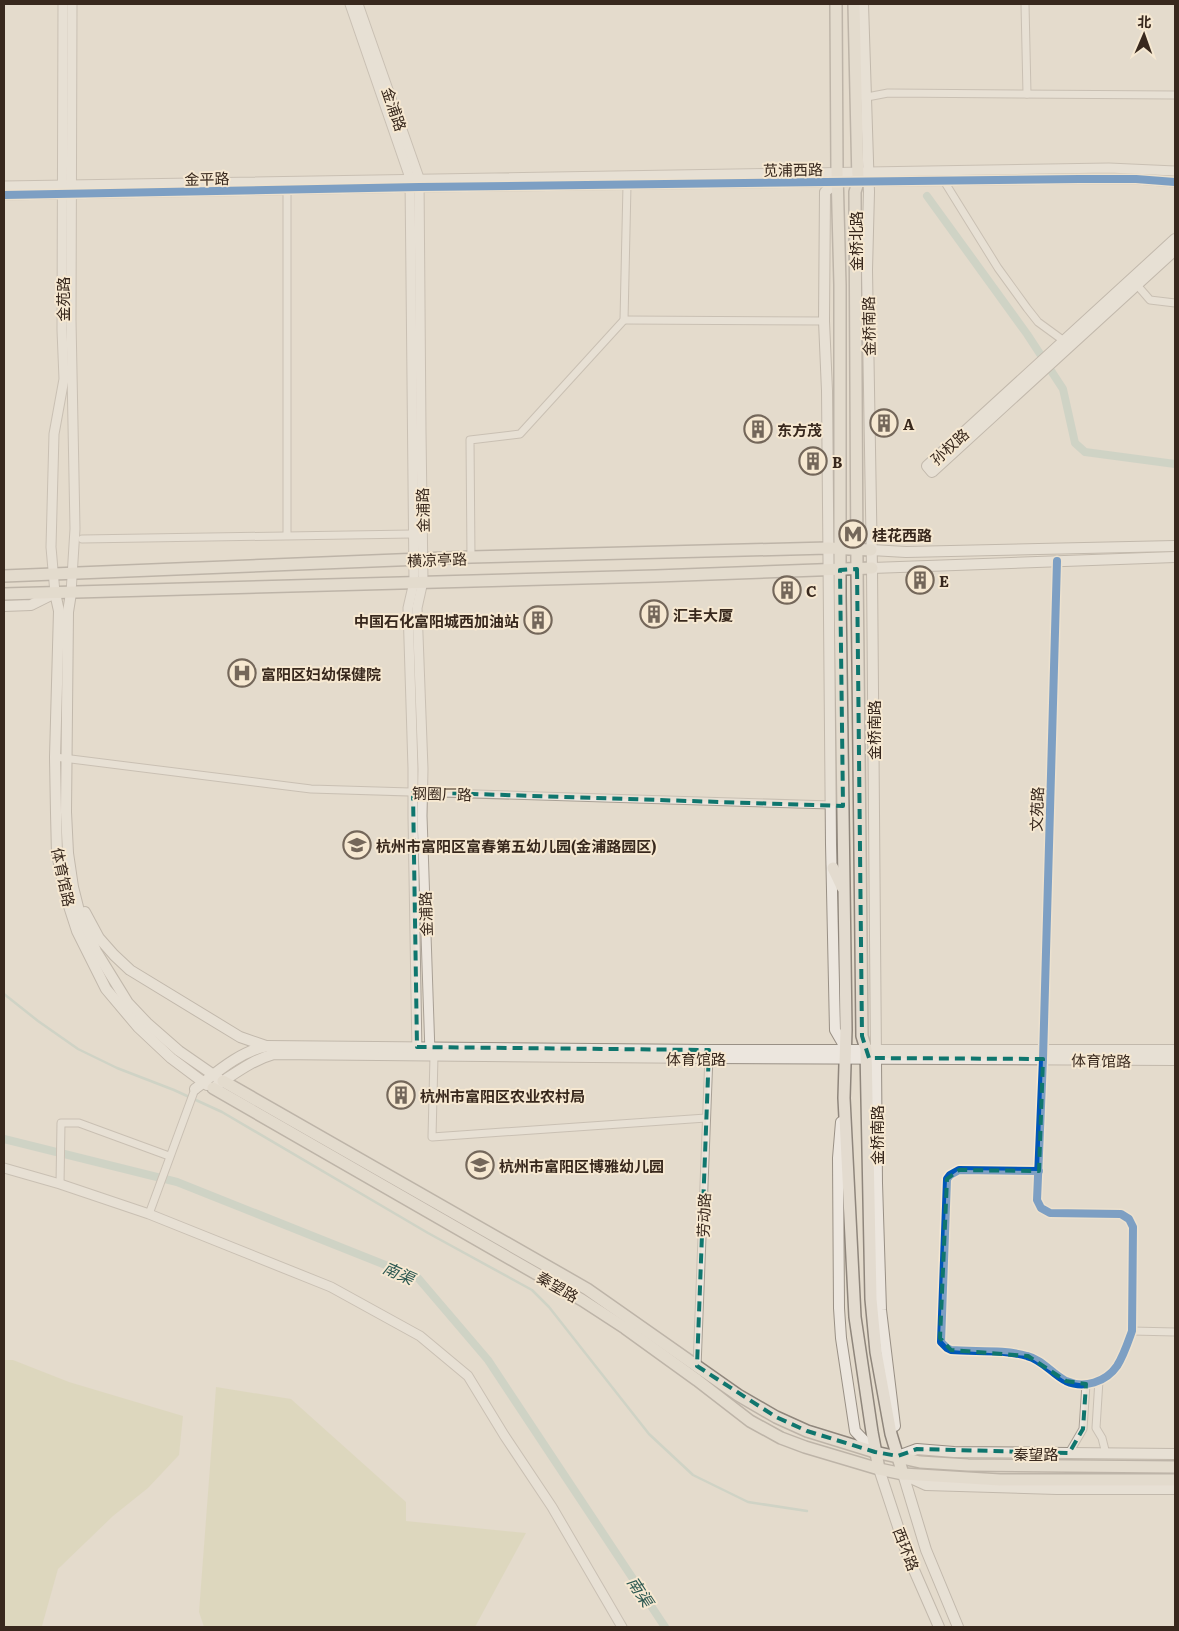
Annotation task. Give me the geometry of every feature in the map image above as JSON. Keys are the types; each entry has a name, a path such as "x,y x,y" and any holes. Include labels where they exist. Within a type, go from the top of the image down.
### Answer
{"main road":[{"name":"金桥北路","path":"834,570 840,285 836,4"},
{"name":"金桥北路","path":"854,4 864,177 855,192 857,569"},
{"name":"金桥南路","path":"863,4 867,97 864,177 872,568 871,1299 876,1352 890,1434 903,1474"},
{"name":"金桥北路","path":"834,548 824,321 825,192 837,177"},
{"name":"孙权路","path":"1039,369 927,466 932,472 1175,239"},
{"name":"孙权路","path":"1061,347 1175,250"},
{"path":"856,291 867,270"},
{"path":"871,550 906,552 1175,546"},
{"name":"横凉亭路","path":"4,576 471,557 834,548 871,550"},
{"path":"872,568 1175,557"},
{"name":"横凉亭路","path":"4,594 872,568"},
{"name":"金桥南路","path":"857,569 862,1036 871,1054"},
{"name":"金桥南路","path":"834,570 831,805 835,1030 846,1054"},
{"name":"金桥南路","path":"834,570 844,889 846,1054 838,1158 841,1338 855,1431 875,1452"},
{"name":"横凉亭路","path":"4,606 31,605 54,593"},
{"name":"体育馆路","path":"54,593 59,611 56,756 57,854 66,897 77,931 106,988 132,1021 171,1058 208,1085"},
{"name":"体育馆路","path":"70,593 68,612 66,758 68,853 72,887 80,915 96,952 128,1003 146,1023 179,1051 218,1078"},
{"path":"861,845 873,826"},
{"path":"833,868 844,889"},
{"name":"体育馆路","path":"72,887 99,938 130,970 240,1037 270,1050 431,1053 1043,1054 1175,1050"},
{"name":"体育馆路","path":"194,1090 208,1085 218,1078 259,1058 270,1050"},
{"name":"体育馆路","path":"1043,1054 1175,1060"},
{"name":"秦望路","path":"218,1078 587,1289 738,1395 776,1417 807,1431 875,1452 920,1462 968,1465 1175,1467"},
{"name":"秦望路","path":"208,1085 582,1300 625,1328 750,1421 781,1438 806,1448 903,1474 1000,1480 1175,1480"},
{"name":"金桥南路","path":"844,1098 855,1316 875,1452 880,1469"},
{"name":"秦望路","path":"898,1456 917,1449 954,1452 1175,1454"},
{"name":"西环路","path":"880,1469 907,1554 939,1627"},
{"name":"秦望路","path":"903,1474 926,1485 1057,1489 1175,1489"},
{"name":"西环路","path":"903,1474 926,1550 958,1627"}],"street":[{"name":"金苑路","path":"54,593 51,547 54,434 64,379 62,330 68,190 63,4"},
{"path":"70,593 73,574 75,520 68,190 72,4"},
{"name":"金浦路","path":"350,4 414,183 412,534 418,560"},
{"name":"金浦路","path":"358,4 414,183 417,608 423,759 422,825 431,1053"},
{"path":"1025,4 1027,94"},
{"path":"867,97 888,92 1175,95"},
{"name":"苋浦西路","path":"414,183 627,184 1110,168 1175,171"},
{"name":"金平路","path":"4,195 68,190 287,185 837,177"},
{"name":"苋浦西路","path":"864,177 944,181 1136,179 1175,182"},
{"path":"944,181 998,268 1038,322 1061,347"},
{"path":"471,557 470,440 520,434 624,320 627,184"},
{"path":"287,185 287,535"},
{"name":"金平路","path":"4,186 68,190"},
{"path":"1136,285 1150,300 1175,303"},
{"path":"624,320 824,321"},
{"path":"82,539 412,534"},
{"name":"文苑路","path":"1057,561 1037,1200 1045,1211 1050,1213 1121,1214 1132,1222 1132,1330"},
{"name":"金浦路","path":"417,1052 408,608 418,582"},
{"name":"钢圈厂路","path":"56,756 310,789 831,805"},
{"path":"431,1053 432,1137 706,1118"},
{"name":"劳动路","path":"697,1380 709,1054"},
{"path":"149,1214 194,1090"},
{"path":"60,1184 61,1123 79,1123 170,1156"},
{"path":"4,1168 60,1184 149,1214 331,1287 420,1336 468,1376 504,1435 552,1506 622,1627"},
{"path":"1039,1171 959,1170 950,1175 948,1179 941,1342 946,1348 950,1350 1013,1353 1028,1356 1042,1363 1066,1381 1086,1384 1106,1377 1116,1367 1127,1347 1132,1330 1175,1332"},
{"path":"1099,1380 1096,1428 1102,1438 1106,1454"},
{"path":"1069,1453 1083,1429 1086,1384"}],"highlighted area":[{"path":"857,569 862,1036 869,1058 1043,1059 1039,1171 959,1170 947,1179 940,1338 951,1350 1028,1356 1066,1381 1086,1384 1083,1429 1069,1453 917,1449 898,1456 875,1452 807,1431 776,1417 697,1366 709,1050 417,1047 413,792 843,806 840,570"}],"shaded area":[{"path":"4,1360 13,1360 69,1382 183,1416 179,1455 148,1488 113,1516 58,1569 43,1627 4,1627"},
{"path":"216,1387 291,1399 406,1502 406,1521 526,1533 475,1627 204,1627 199,1612"}],"waterway":[{"path":"927,196 1027,334 1063,389 1075,443 1085,452 1175,464"},
{"path":"4,994 78,1049 117,1068 174,1090 222,1112 428,1233 532,1290 549,1307 649,1434 693,1475 748,1502 807,1511"},
{"name":"南渠","path":"4,1139 177,1182 418,1278 488,1360 665,1627"}],"cycle path":[{"path":"4,195 419,187 1079,179 1136,179 1175,182"},
{"path":"1039,1171 959,1170 947,1179 941,1342 951,1350 999,1352 1027,1356 1038,1361 1066,1381 1087,1384 1101,1380 1112,1372 1124,1353 1132,1331 1133,1227 1129,1219 1121,1214 1050,1213 1041,1208 1037,1200 1043,1059 1057,561"}],"place":[{"name":"A","path":"884,423"},
{"name":"东方茂","path":"758,429"},
{"name":"B","path":"813,461"},
{"name":"桂花西路","path":"853,534"},
{"name":"E","path":"920,580"},
{"name":"C","path":"787,590"},
{"name":"汇丰大厦","path":"654,614"},
{"name":"中国石化富阳城西加油站","path":"538,620"},
{"name":"富阳区妇幼保健院","path":"242,673"},
{"name":"杭州市富阳区富春第五幼儿园(金浦路园区)","path":"357,845"},
{"name":"杭州市富阳区农业农村局","path":"401,1095"},
{"name":"杭州市富阳区博雅幼儿园","path":"480,1165"}]}
